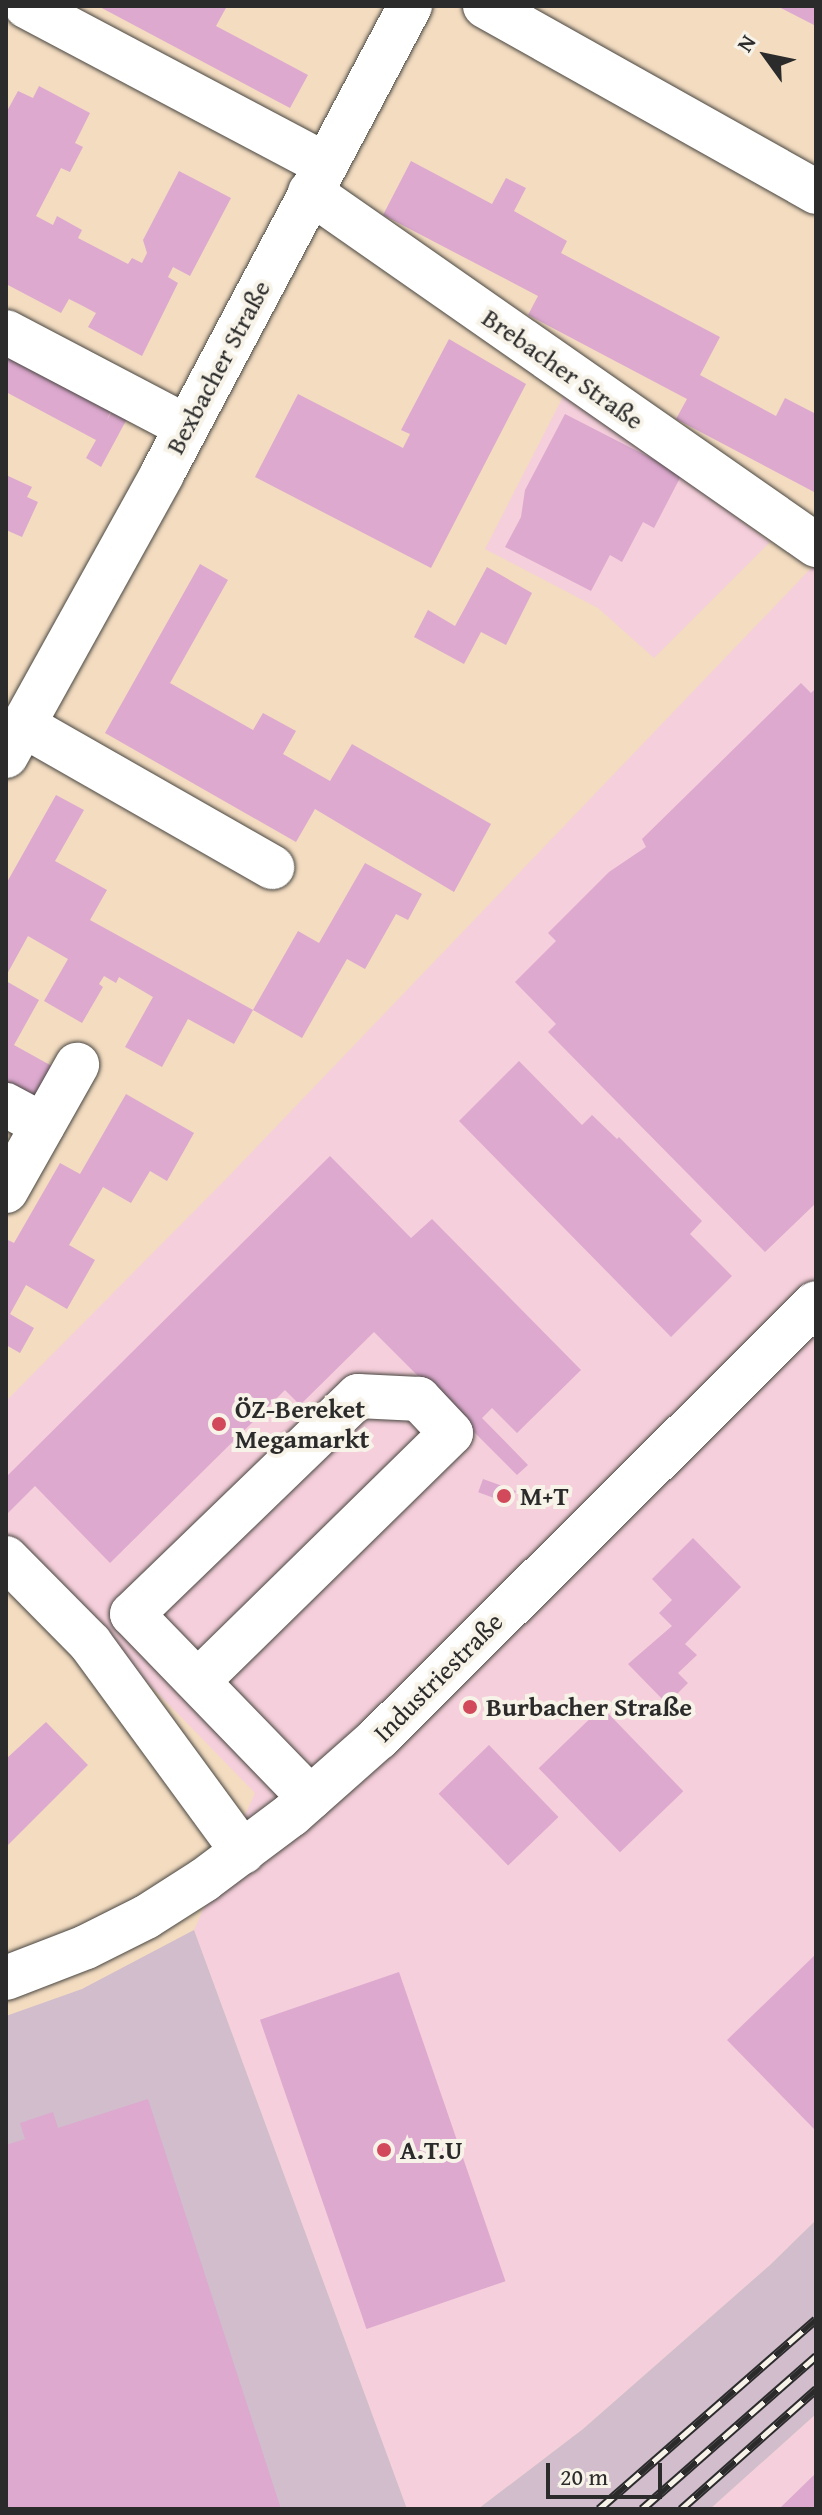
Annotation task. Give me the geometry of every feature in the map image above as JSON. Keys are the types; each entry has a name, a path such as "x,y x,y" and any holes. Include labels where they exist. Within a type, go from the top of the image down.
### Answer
{"street":[{"name":"Brebacher Straße","path":"26,6 317,178 816,545"},
{"name":"Bexbacher Straße","path":"272,867 15,741 187,427 410,6"},
{"path":"485,6 816,192"},
{"path":"6,332 187,427"},
{"path":"6,1191 24,1115 77,1065"},
{"name":"Industriestraße","path":"6,1978 86,1947 146,1917 243,1852 310,1798 378,1738 816,1303"},
{"path":"198,1681 451,1433 419,1399 358,1396 132,1614 310,1798"},
{"path":"6,1558 90,1643 243,1852"}],"shaded area":[{"path":"567,389 770,542 654,658 598,608 485,549"},
{"path":"816,563 816,2220 770,2265 583,2429 478,2509 407,2509 194,1930 255,1793 6,1537 6,1401 225,1180"},
{"path":"194,1930 407,2509 6,2509 6,2016 82,1989"},
{"path":"816,2220 816,2414 710,2509 478,2509 583,2429 770,2265"},
{"path":"816,2414 816,2509 710,2509"}],"building":[{"path":"98,6 227,6 216,26 308,75 290,108"},
{"path":"777,6 816,6 816,26"},
{"path":"39,86 90,113 75,143 83,147 70,172 61,168 36,216 53,225 57,216 82,230 78,238 128,264 132,258 142,263 147,253 143,240 179,171 231,198 190,276 173,267 168,277 178,283 142,356 88,327 96,313 81,305 69,299 61,313 6,284 6,113 18,91 33,98"},
{"path":"411,161 492,204 506,178 526,188 514,211 567,241 561,253 720,337 700,375 776,416 785,398 816,414 816,493 676,419 687,399 528,315 538,296 383,215"},
{"path":"449,339 526,384 431,568 255,477 298,394 403,448 410,434 401,430"},
{"path":"6,353 112,408 107,420 113,409 128,417 101,467 86,458 96,440 6,392"},
{"path":"565,414 682,474 654,528 643,522 622,562 610,555 591,591 505,547 521,517 525,490"},
{"path":"6,475 32,487 27,497 38,502 22,537 6,530"},
{"path":"200,564 228,580 170,683 253,730 263,713 296,731 283,754 330,781 352,744 491,824 454,892 315,809 296,842 105,733"},
{"path":"487,567 532,593 506,645 481,632 464,664 414,637 428,610 455,626"},
{"path":"801,683 811,693 816,688 816,1203 765,1252 548,1032 556,1024 515,982 556,941 548,933 609,872 646,847 642,839"},
{"path":"56,795 84,810 55,861 107,890 90,920 253,1010 234,1044 188,1019 162,1067 125,1047 153,997 119,977 116,983 104,976 99,984 103,987 82,1023 44,1001 68,959 28,936 6,976 6,884"},
{"path":"365,863 422,894 408,920 396,914 365,969 347,959 302,1038 253,1010 298,931 319,943"},
{"path":"6,981 39,1000 14,1045 59,1070 39,1105 6,1086"},
{"path":"519,1061 582,1125 592,1115 617,1139 619,1137 702,1221 690,1234 732,1276 671,1337 459,1121"},
{"path":"126,1094 194,1133 167,1181 150,1171 131,1203 103,1187 69,1245 95,1260 67,1309 26,1285 10,1314 34,1328 20,1353 6,1345 6,1239 14,1243 60,1163 80,1174"},
{"path":"330,1156 411,1238 432,1219 581,1370 517,1433 492,1408 482,1418 528,1465 517,1475 374,1332 300,1405 285,1390 110,1563 35,1486 6,1515 6,1477"},
{"path":"483,1479 516,1491 511,1504 478,1492"},
{"path":"693,1538 741,1587 685,1644 697,1655 678,1673 688,1683 667,1704 628,1664 672,1626 659,1613 672,1600 652,1579"},
{"path":"602,1707 683,1791 620,1852 539,1768"},
{"path":"46,1722 88,1765 6,1847 6,1759"},
{"path":"489,1745 558,1817 508,1866 439,1794"},
{"path":"816,1954 816,2131 727,2040"},
{"name":"A.T.U","path":"399,1972 505,2281 366,2329 260,2020"},
{"path":"148,2099 281,2509 6,2509 6,2145 25,2139 20,2123 53,2112 58,2128"},
{"path":"816,2473 816,2509 779,2509"}],"railway":[{"path":"599,2509 816,2319"},
{"path":"642,2509 816,2356"},
{"path":"681,2509 816,2389"}],"place":[{"name":"ÖZ-Bereket Megamarkt","path":"219,1424"},
{"name":"M+T","path":"504,1496"},
{"name":"Burbacher Straße","path":"470,1707"},
{"name":"A.T.U","path":"384,2150"}]}
